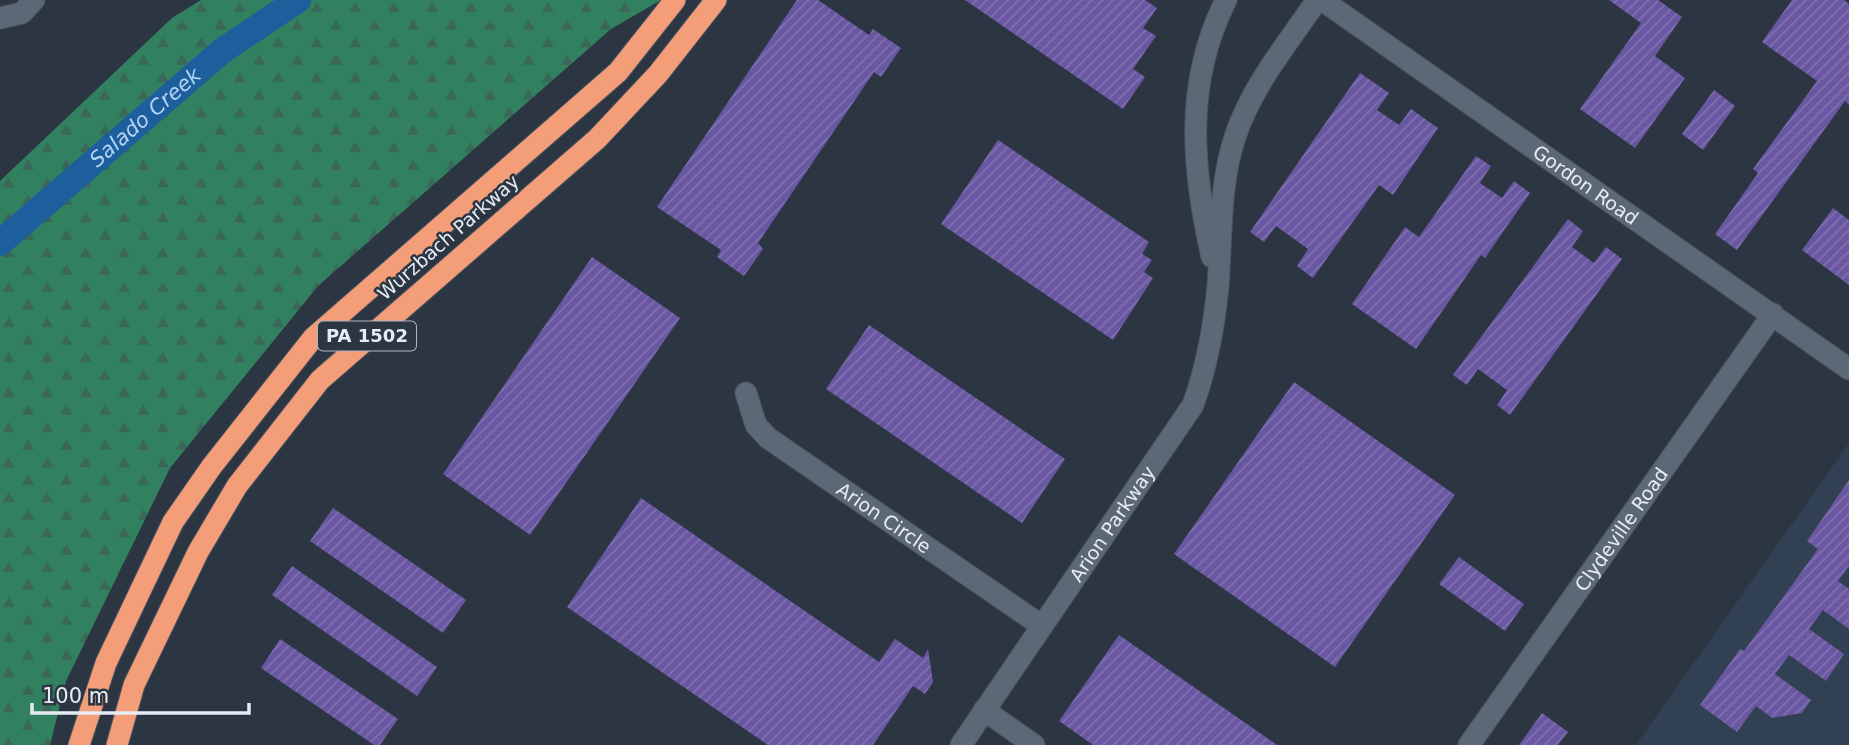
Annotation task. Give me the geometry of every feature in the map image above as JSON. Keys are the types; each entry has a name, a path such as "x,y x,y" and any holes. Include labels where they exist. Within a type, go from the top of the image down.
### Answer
{"highway":[{"name":"Wurzbach Parkway","path":"117,745 134,685 198,552 237,486 320,380 597,139 658,74 716,0"},
{"name":"Wurzbach Parkway","path":"79,745 106,663 173,522 212,466 313,338 618,72 674,1"}],"street":[{"path":"0,18 22,13 34,0"},
{"name":"Arion Parkway","path":"1218,285 1202,215 1193,128 1199,81 1214,23 1226,0"},
{"name":"Arion Parkway","path":"961,745 1192,405 1208,360 1218,285 1222,192 1235,137 1247,107 1266,75 1320,0"},
{"name":"Gordon Road","path":"1320,0 1849,369"},
{"name":"Clydeville Road","path":"1469,745 1773,314"},
{"name":"Arion Circle","path":"746,393 756,425 768,438 1042,626"},
{"path":"984,710 1034,745"}],"shaded area":[{"path":"1849,443 1849,745 1636,745"}],"green space":[{"path":"201,0 661,0 611,29 318,286 170,468 66,681 50,745 0,745 0,181 172,18"}],"building":[{"path":"797,0 818,0 869,35 873,29 901,48 881,77 874,72 758,243 763,249 744,276 717,257 721,250 657,207"},
{"path":"965,0 1145,0 1157,8 1143,28 1156,36 1133,69 1145,77 1123,109"},
{"path":"1609,0 1658,0 1682,17 1655,56 1685,78 1635,148 1580,109 1641,23"},
{"path":"1792,0 1844,0 1849,4 1849,105 1845,101 1737,250 1715,234 1758,173 1753,169 1817,81 1762,42"},
{"path":"1360,73 1389,93 1377,110 1399,125 1411,109 1438,128 1393,195 1379,185 1313,278 1297,266 1308,249 1276,226 1264,242 1250,232"},
{"path":"1714,90 1735,106 1703,150 1682,134"},
{"path":"998,140 1149,242 1142,254 1152,260 1144,272 1153,278 1113,340 941,224"},
{"path":"1476,156 1491,166 1480,183 1502,198 1514,181 1530,193 1485,258 1481,255 1416,349 1352,304 1405,227 1419,237"},
{"path":"1833,208 1849,220 1849,285 1802,250"},
{"path":"1568,219 1583,231 1572,247 1594,263 1606,247 1622,259 1510,415 1497,405 1507,390 1478,369 1467,385 1453,375"},
{"path":"592,257 680,318 530,535 443,474"},
{"path":"869,325 1065,459 1022,523 826,389"},
{"path":"1294,382 1455,495 1335,667 1174,554"},
{"path":"1849,480 1849,566 1838,581 1849,589 1849,629 1823,610 1809,629 1844,654 1826,681 1789,655 1775,674 1811,700 1802,713 1772,718 1756,706 1737,732 1700,705 1740,649 1744,651 1818,549 1807,541"},
{"path":"641,498 879,662 895,639 923,658 928,649 933,682 925,694 913,686 873,745 768,745 567,607"},
{"path":"333,508 466,600 443,633 310,541"},
{"path":"1459,557 1524,604 1505,631 1439,584"},
{"path":"292,566 437,667 417,696 272,595"},
{"path":"1119,635 1277,745 1093,745 1059,721"},
{"path":"280,639 398,719 380,745 374,745 261,668"},
{"path":"1542,713 1568,732 1558,745 1519,745"}],"waterway":[{"name":"Salado Creek","path":"0,243 222,51 298,0"}]}
